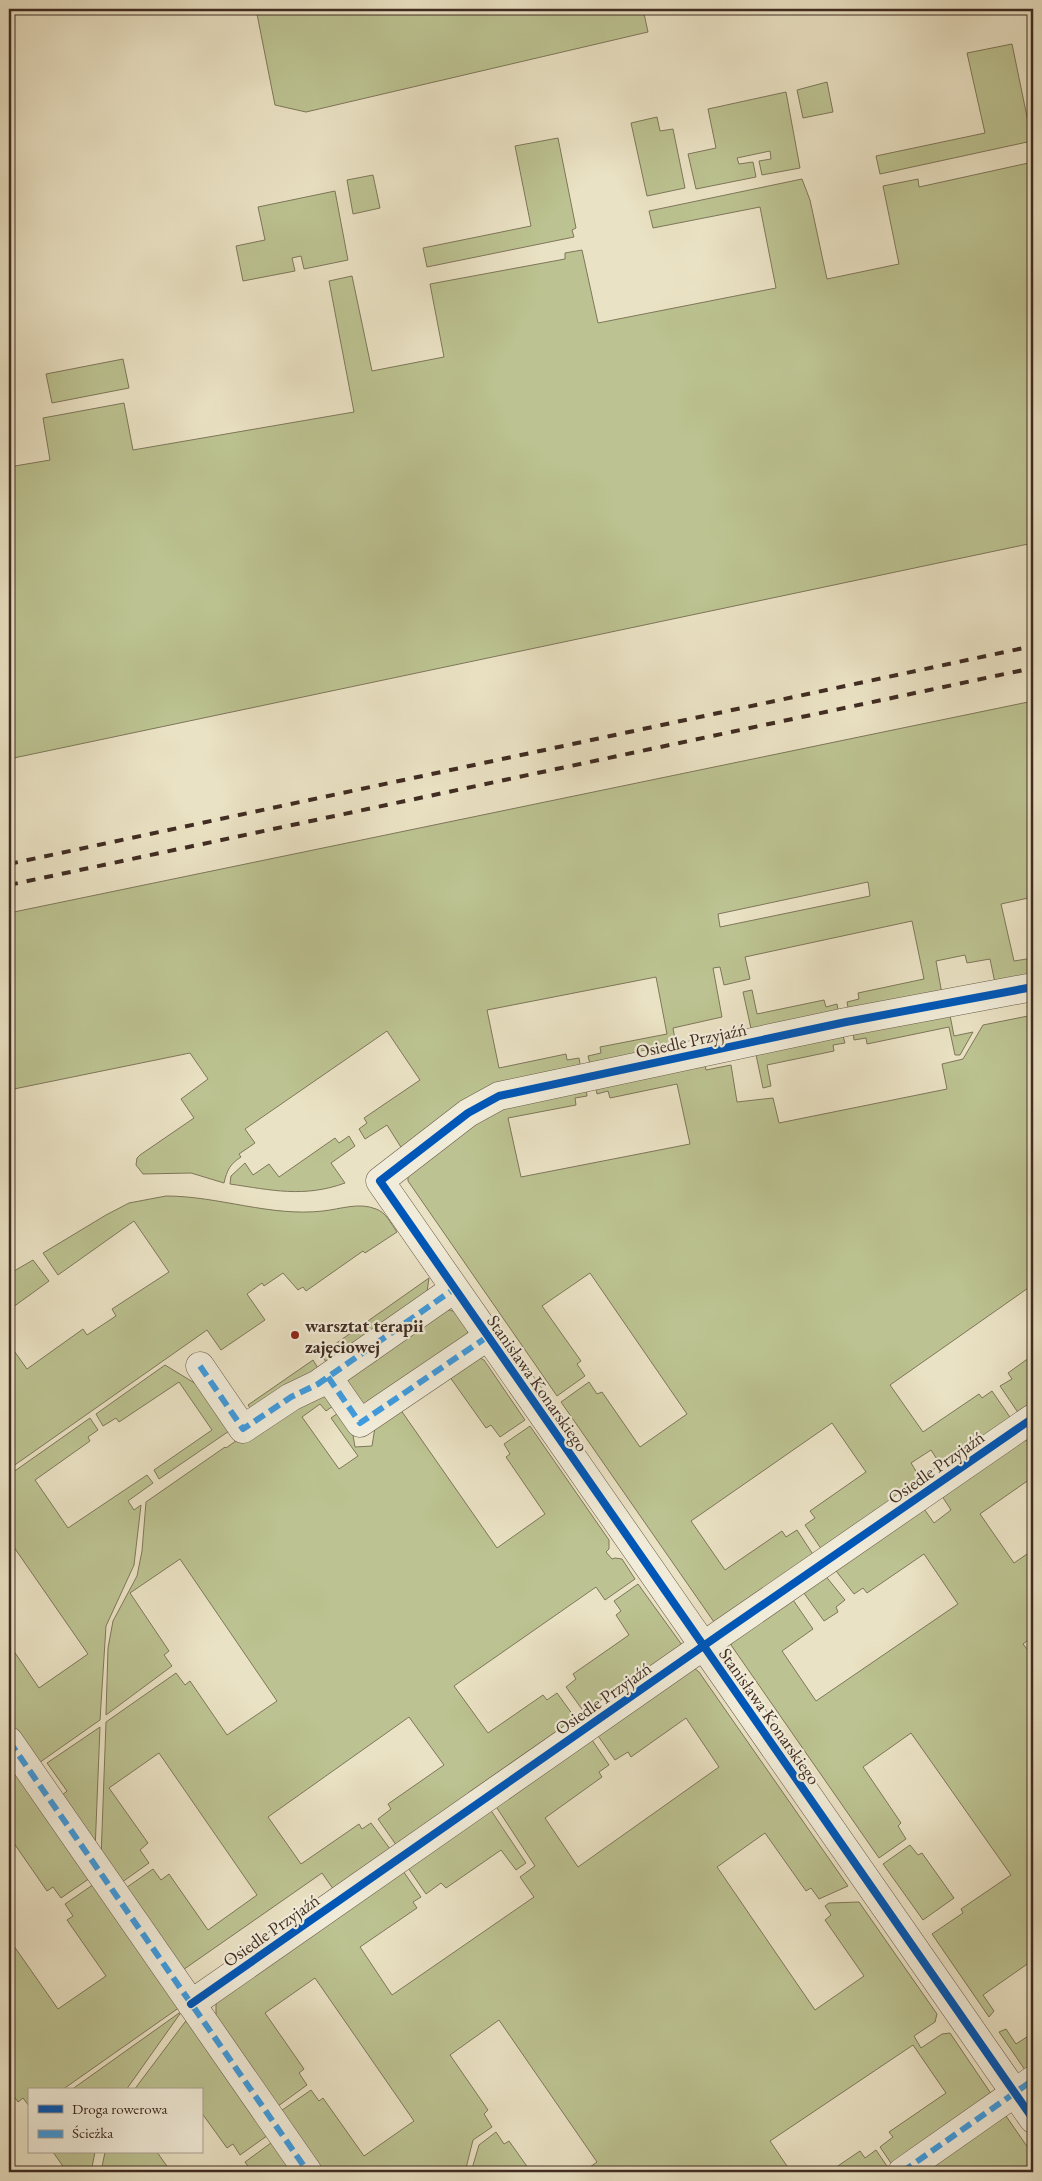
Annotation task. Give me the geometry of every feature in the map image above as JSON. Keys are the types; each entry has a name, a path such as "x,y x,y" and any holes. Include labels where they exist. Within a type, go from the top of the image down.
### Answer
{"street":[{"name":"Osiedle Przyjaźń","path":"380,1181 468,1113 498,1096 846,1022 1033,987"},
{"name":"Stanisława Konarskiego","path":"380,1181 703,1647 1024,2086 1033,2119"},
{"path":"200,1366 243,1429 328,1377 454,1289"},
{"path":"328,1377 360,1423 487,1337"},
{"name":"Osiedle Przyjaźń","path":"191,2004 1033,1418"},
{"path":"9,1741 308,2172"},
{"path":"902,2172 1024,2086"}],"green space":[{"path":"256,9 643,9 648,32 306,112 275,105"},
{"path":"1012,44 1032,141 880,174 876,156 985,133 967,53"},
{"path":"827,82 833,112 803,118 797,90"},
{"path":"786,92 800,168 762,175 759,161 771,159 770,151 737,158 739,164 753,162 756,177 696,189 688,154 716,148 708,109"},
{"path":"657,117 660,131 673,129 685,188 647,196 631,123"},
{"path":"558,138 576,228 572,230 574,237 427,267 423,248 531,226 515,146"},
{"path":"1033,162 1033,543 9,759 9,467 50,460 43,418 124,403 133,450 354,412 329,281 352,276 372,371 444,357 430,284 565,259 565,253 582,250 598,323 776,288 760,207 653,228 649,211 802,179 810,200 827,279 899,264 883,186 918,179 919,187"},
{"path":"373,175 380,208 353,214 347,180"},
{"path":"335,191 348,260 304,269 301,256 292,258 295,271 243,281 236,246 265,240 258,207"},
{"path":"123,359 129,388 52,403 46,374"},
{"path":"1033,701 1033,897 1001,904 1014,961 1033,958 1033,976 995,983 990,959 967,963 965,955 936,961 942,994 849,1013 847,1002 859,999 858,993 924,979 912,921 745,957 750,979 724,985 720,967 713,968 722,1017 673,1028 677,1050 591,1068 588,1056 601,1053 600,1047 667,1034 656,977 487,1010 499,1068 566,1054 567,1060 579,1058 581,1070 404,1152 387,1125 365,1139 359,1129 367,1123 364,1118 420,1080 387,1031 245,1129 255,1143 239,1154 241,1157 234,1162 226,1174 224,1183 191,1173 143,1174 136,1165 137,1158 194,1118 181,1099 208,1079 190,1053 9,1090 9,913","holes":["868,882 870,896 720,927 718,914"]},
{"path":"752,990 757,1014 824,1000 826,1007 837,1004 839,1015 752,1033 743,992"},
{"path":"949,1010 954,1036 973,1032 960,1055 955,1055 949,1027 867,1044 866,1038 854,1040 853,1030"},
{"path":"1033,1015 1033,1289 1031,1286 890,1385 923,1432 979,1394 982,1398 992,1391 1012,1420 944,1470 931,1450 911,1463 924,1484 824,1553 805,1525 815,1518 810,1511 866,1472 832,1423 691,1521 725,1570 782,1531 786,1537 797,1530 816,1559 714,1622 561,1402 589,1382 597,1394 602,1392 640,1447 687,1414 590,1273 542,1306 581,1361 577,1364 585,1376 557,1396 408,1181 408,1176 492,1109 586,1086 587,1096 575,1098 576,1105 508,1118 521,1177 690,1144 677,1084 610,1098 608,1091 597,1094 595,1084 704,1061 706,1070 731,1065 737,1102 773,1098 779,1123 947,1089 942,1064 963,1059 983,1025"},
{"path":"842,1032 845,1043 833,1045 834,1051 767,1065 771,1086 763,1088 755,1050"},
{"path":"349,1136 355,1146 331,1163 345,1183 330,1188 301,1191 274,1190 230,1184 231,1176 245,1163 253,1175 269,1164 279,1177 335,1138 339,1143"},
{"path":"166,1196 205,1199 284,1211 303,1212 357,1206 370,1207 383,1213 397,1232 365,1253 363,1251 306,1291 303,1287 298,1290 283,1273 264,1286 262,1283 247,1294 265,1320 221,1350 207,1330 9,1469 9,1351 12,1348 27,1369 83,1329 87,1335 116,1316 112,1309 169,1272 134,1221 58,1275 43,1253 129,1203"},
{"path":"33,1260 49,1281 9,1310 9,1274"},
{"path":"429,1278 427,1292 329,1367 321,1354"},
{"path":"450,1310 462,1319 468,1334 365,1407 345,1381 444,1311"},
{"path":"474,1355 484,1360 525,1420 500,1437 491,1425 486,1428 447,1373"},
{"path":"1033,1355 1033,1409 1021,1417 1000,1386 1012,1379 1008,1373"},
{"path":"313,1360 321,1373 254,1414 248,1405"},
{"path":"165,1365 206,1390 232,1429 159,1479 154,1470 212,1430 179,1382 119,1422 116,1418 103,1426 96,1414"},
{"path":"321,1391 337,1403 326,1411 320,1404 302,1417 339,1469 358,1456 331,1418 341,1411 352,1429 355,1447 372,1446 376,1421 398,1406 497,1548 545,1514 506,1457 510,1454 504,1444 530,1426 609,1540 609,1549 606,1552 612,1559 622,1559 635,1579 605,1600 596,1587 454,1686 488,1733 543,1695 547,1700 557,1693 573,1715 573,1720 468,1793 471,1798 399,1849 378,1819 391,1809 388,1804 444,1765 409,1717 268,1817 301,1864 359,1824 362,1829 371,1823 393,1853 336,1893 322,1873 180,1972 123,1890 153,1869 161,1880 169,1874 208,1930 257,1895 159,1753 109,1788 148,1843 140,1850 149,1863 118,1885 101,1859 106,1722 176,1673 185,1685 190,1681 227,1735 277,1701 180,1559 130,1593 169,1651 164,1655 172,1666 106,1715 108,1648 113,1621 137,1576 142,1551 146,1502 247,1433"},
{"path":"90,1418 98,1430 88,1437 90,1441 35,1480 68,1528 147,1475 153,1483 128,1501 134,1510 141,1505 134,1565 106,1626 100,1720 36,1765 9,1726 9,1644 39,1688 88,1654 9,1540 9,1475"},
{"path":"1023,1436 1033,1450 1033,1477 980,1514 1014,1563 1033,1550 1033,1636 1023,1644 1027,1649 1033,1644 1033,1960 983,1995 994,2011 989,2017 932,1934 963,1913 961,1909 1011,1875 911,1733 863,1767 901,1823 898,1826 906,1839 879,1858 731,1645 732,1641 791,1597 813,1629 782,1651 816,1701 958,1604 924,1554 867,1593 863,1588 854,1594 833,1567 922,1506 934,1523 951,1510 940,1493"},
{"path":"824,1574 845,1600 836,1607 838,1612 824,1621 801,1589"},
{"path":"638,1584 682,1645 592,1714 584,1712 566,1687 576,1679 573,1674 629,1635 616,1615 621,1611 614,1601"},
{"path":"694,1668 699,1672 848,1886 819,1899 811,1888 806,1891 765,1833 717,1867 815,2010 864,1976 825,1920 831,1915 825,1906 829,1903 859,1902 937,2014 935,2022 914,2036 921,2048 942,2034 950,2033 992,2095 895,2169 880,2147 893,2137 889,2132 946,2093 913,2045 770,2141 791,2172 583,2172 597,2162 499,2020 450,2055 488,2110 484,2114 492,2127 473,2140 465,2172 319,2172 278,2113 311,2090 319,2101 323,2098 364,2156 414,2121 315,1978 265,2013 304,2069 299,2073 307,2085 274,2109 216,2020 216,2004 220,1996 401,1868 421,1897 413,1902 417,1908 360,1947 392,1995 534,1897 520,1877 535,1866 495,1805 590,1737 609,1765 599,1772 602,1777 545,1818 578,1867 719,1767 686,1718 631,1757 628,1752 615,1760 596,1733"},
{"path":"100,1727 95,1851 59,1798 67,1791 47,1763"},
{"path":"9,1754 93,1876 61,1898 53,1887 47,1891 9,1836"},
{"path":"490,1809 526,1863 516,1870 501,1850 446,1888 441,1883 426,1894 406,1865"},
{"path":"910,1845 918,1855 922,1853 954,1898 923,1920 883,1864"},
{"path":"97,1882 180,2007 65,2088 28,2088 28,2105 23,2098 18,2102 9,2089 9,1939 58,2009 106,1976 67,1920 73,1916 65,1904"},
{"path":"182,2011 127,2088 74,2088"},
{"path":"191,2017 271,2133 240,2155 233,2144 227,2148 202,2113 202,2088 136,2088 185,2022"},
{"path":"1006,2029 1016,2044 1033,2033 1033,2067 1025,2070 999,2032"},
{"path":"1001,2115 1006,2116 1033,2155 1033,2172 917,2172"},
{"path":"496,2132 504,2144 509,2141 531,2172 471,2172 479,2145"},
{"path":"275,2140 298,2172 252,2172 245,2162"},
{"path":"876,2150 891,2172 829,2172 860,2151 865,2158"},
{"path":"54,2154 95,2154 91,2172 67,2172"},
{"path":"105,2154 158,2154 171,2172 101,2172"}],"railway":[{"path":"9,864 1033,646"},
{"path":"9,885 1033,668"}],"marked path":[{"path":"200,1366 243,1429 291,1397 318,1384 454,1289"},
{"path":"328,1377 360,1423 487,1337"},
{"path":"9,1741 308,2172"},
{"path":"902,2172 1033,2080"}],"cycle path":[{"path":"1033,987 846,1022 499,1096 468,1113 380,1181 1033,2119"},
{"path":"191,2004 1033,1418"}],"place":[{"name":"warsztat terapii zajęciowej","path":"295,1335"}]}
